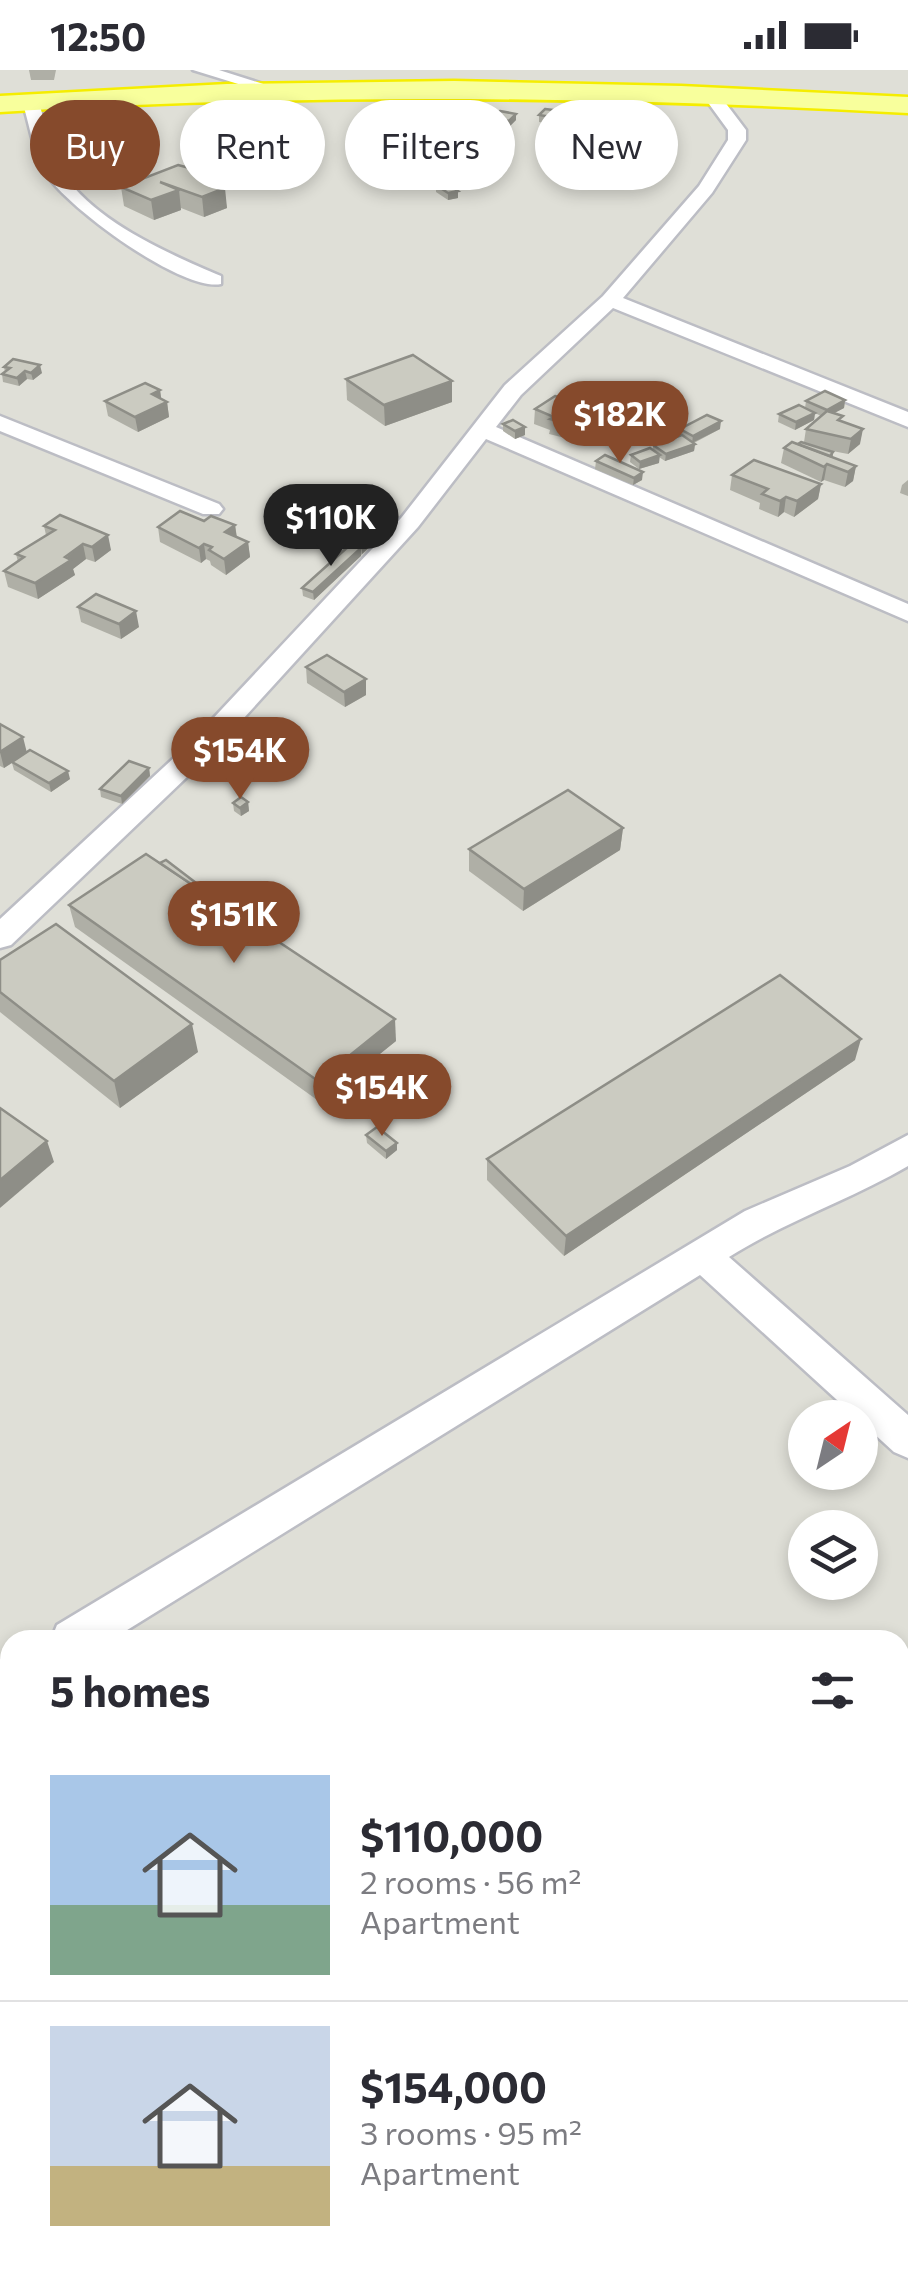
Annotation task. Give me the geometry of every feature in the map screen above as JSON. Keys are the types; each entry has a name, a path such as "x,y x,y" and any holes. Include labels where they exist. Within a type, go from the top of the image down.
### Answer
{"highway":[{"path":"71,100 274,90 499,88 908,105"},
{"path":"0,104 30,102"}],"street":[{"path":"201,70 274,90"},
{"path":"0,938 200,748 410,522 482,428 540,361 610,300 706,189 737,140 737,130 710,94"},
{"path":"69,190 91,212 153,251 214,280"},
{"path":"610,300 908,420"},
{"path":"0,423 211,509"},
{"path":"482,428 908,613"},
{"path":"88,1630 758,1221 862,1176 908,1149"},
{"path":"703,1256 908,1440"}],"shaded area":[{"path":"0,70 908,70 908,1630 0,1630"}],"building":[{"path":"180,166 180,189 160,182 160,172"},
{"path":"160,182 179,190 151,200 128,190 160,190"},
{"path":"182,190 220,190 202,197"},
{"path":"413,355 452,381 384,405 346,379"},
{"path":"13,359 40,365 17,378 2,374"},
{"path":"145,383 160,390 152,394 167,402 135,417 105,401"},
{"path":"825,391 845,400 827,410 806,401"},
{"path":"555,396 606,411 582,427 550,419 554,417 535,409"},
{"path":"799,405 815,413 796,422 779,414"},
{"path":"827,411 843,416 838,420 863,429 851,439 806,429"},
{"path":"707,415 721,421 693,436 680,429"},
{"path":"513,420 525,427 515,431 503,424"},
{"path":"682,435 695,444 666,454 653,445"},
{"path":"792,442 856,466 848,472 827,464 824,467 784,448"},
{"path":"798,444 833,452 830,456"},
{"path":"650,448 660,455 640,462 631,455"},
{"path":"605,455 643,472 634,478 596,461"},
{"path":"754,460 821,484 797,501 786,497 780,501 762,494 768,489 732,475"},
{"path":"180,511 204,521 211,516 235,525 225,532 248,542 224,559 209,550 212,547 204,544 199,548 158,527"},
{"path":"60,515 108,535 92,547 83,544 65,557 71,560 35,583 4,571 24,557 16,554 55,530 44,526"},
{"path":"367,530 376,532 362,546 353,543"},
{"path":"350,545 361,548 313,592 302,588"},
{"path":"96,594 136,611 119,624 78,607"},
{"path":"327,655 366,679 344,692 306,667"},
{"path":"0,724 23,737 0,752"},
{"path":"30,750 68,771 49,783 12,762"},
{"path":"129,761 149,768 121,796 100,789"},
{"path":"568,790 623,828 524,889 469,849"},
{"path":"241,797 248,802 240,808 233,803"},
{"path":"146,854 395,1019 318,1081 69,905"},
{"path":"166,860 200,886 197,888 160,863"},
{"path":"56,924 192,1024 114,1081 0,992 0,960"},
{"path":"780,975 861,1039 566,1236 487,1159"},
{"path":"0,1108 47,1141 0,1180"},
{"path":"377,1127 397,1143 386,1151 366,1135"}]}
